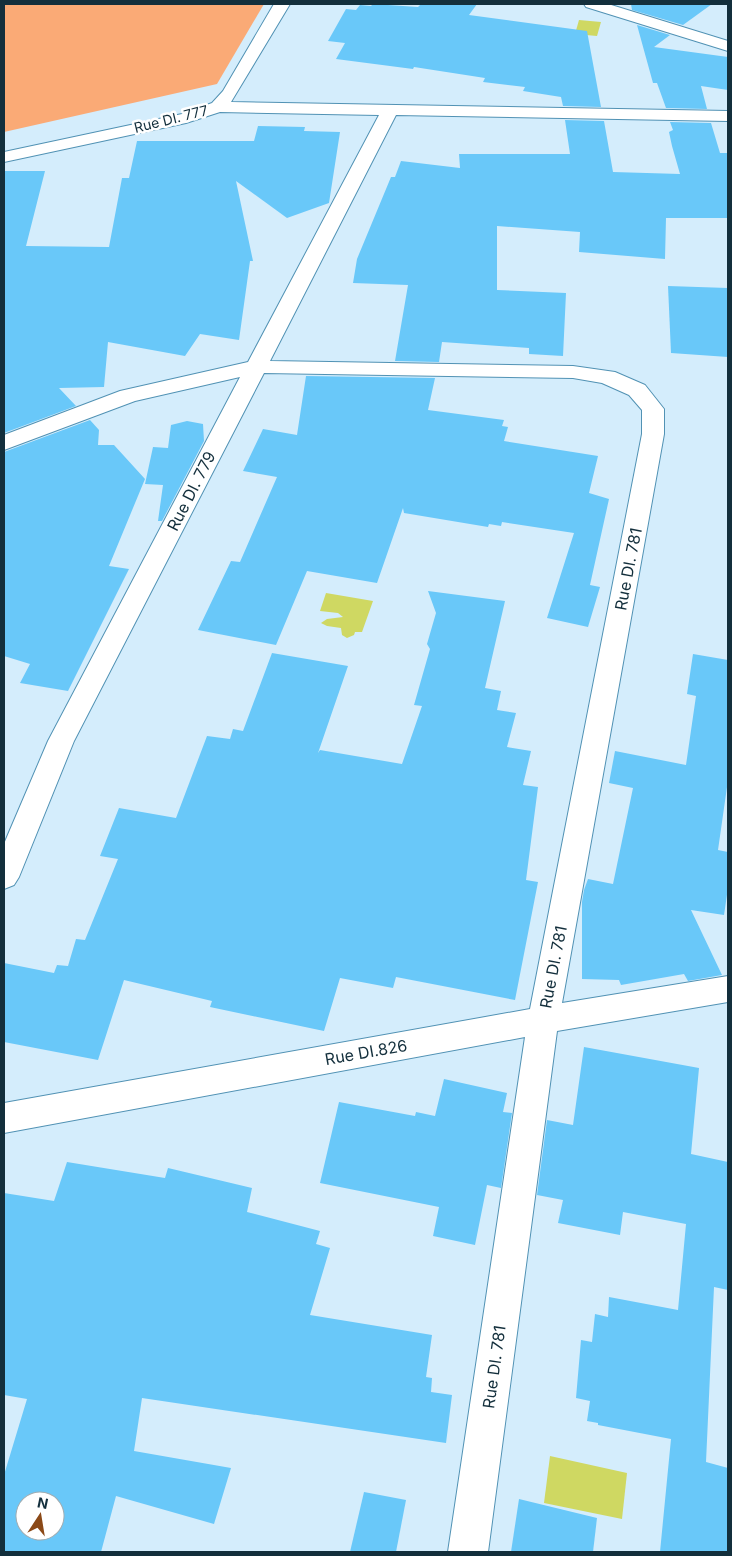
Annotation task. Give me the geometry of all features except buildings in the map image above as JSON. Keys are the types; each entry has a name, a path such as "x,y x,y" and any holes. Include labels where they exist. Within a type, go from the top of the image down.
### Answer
{"street":[{"name":"Rue DI. 777","path":"4,156 186,118 218,107 230,93 282,4"},
{"path":"592,4 728,46"},
{"path":"218,107 728,116"},
{"name":"Rue DI. 779","path":"4,877 61,741 390,111"},
{"path":"4,443 128,396 256,367"},
{"name":"Rue DI. 781","path":"256,367 573,372 606,377 637,390 653,409 653,434 543,1020 468,1552"},
{"name":"Rue DI.826","path":"4,1118 543,1020 728,990"}],"shaded area":[{"path":"4,4 264,4 217,84 4,132"},
{"path":"579,20 601,22 597,36 575,34"},
{"path":"326,593 373,601 362,632 355,632 354,635 347,638 342,635 341,628 321,623 327,619 343,617 338,613 320,611"},
{"path":"550,1456 627,1473 622,1519 544,1503"}]}
